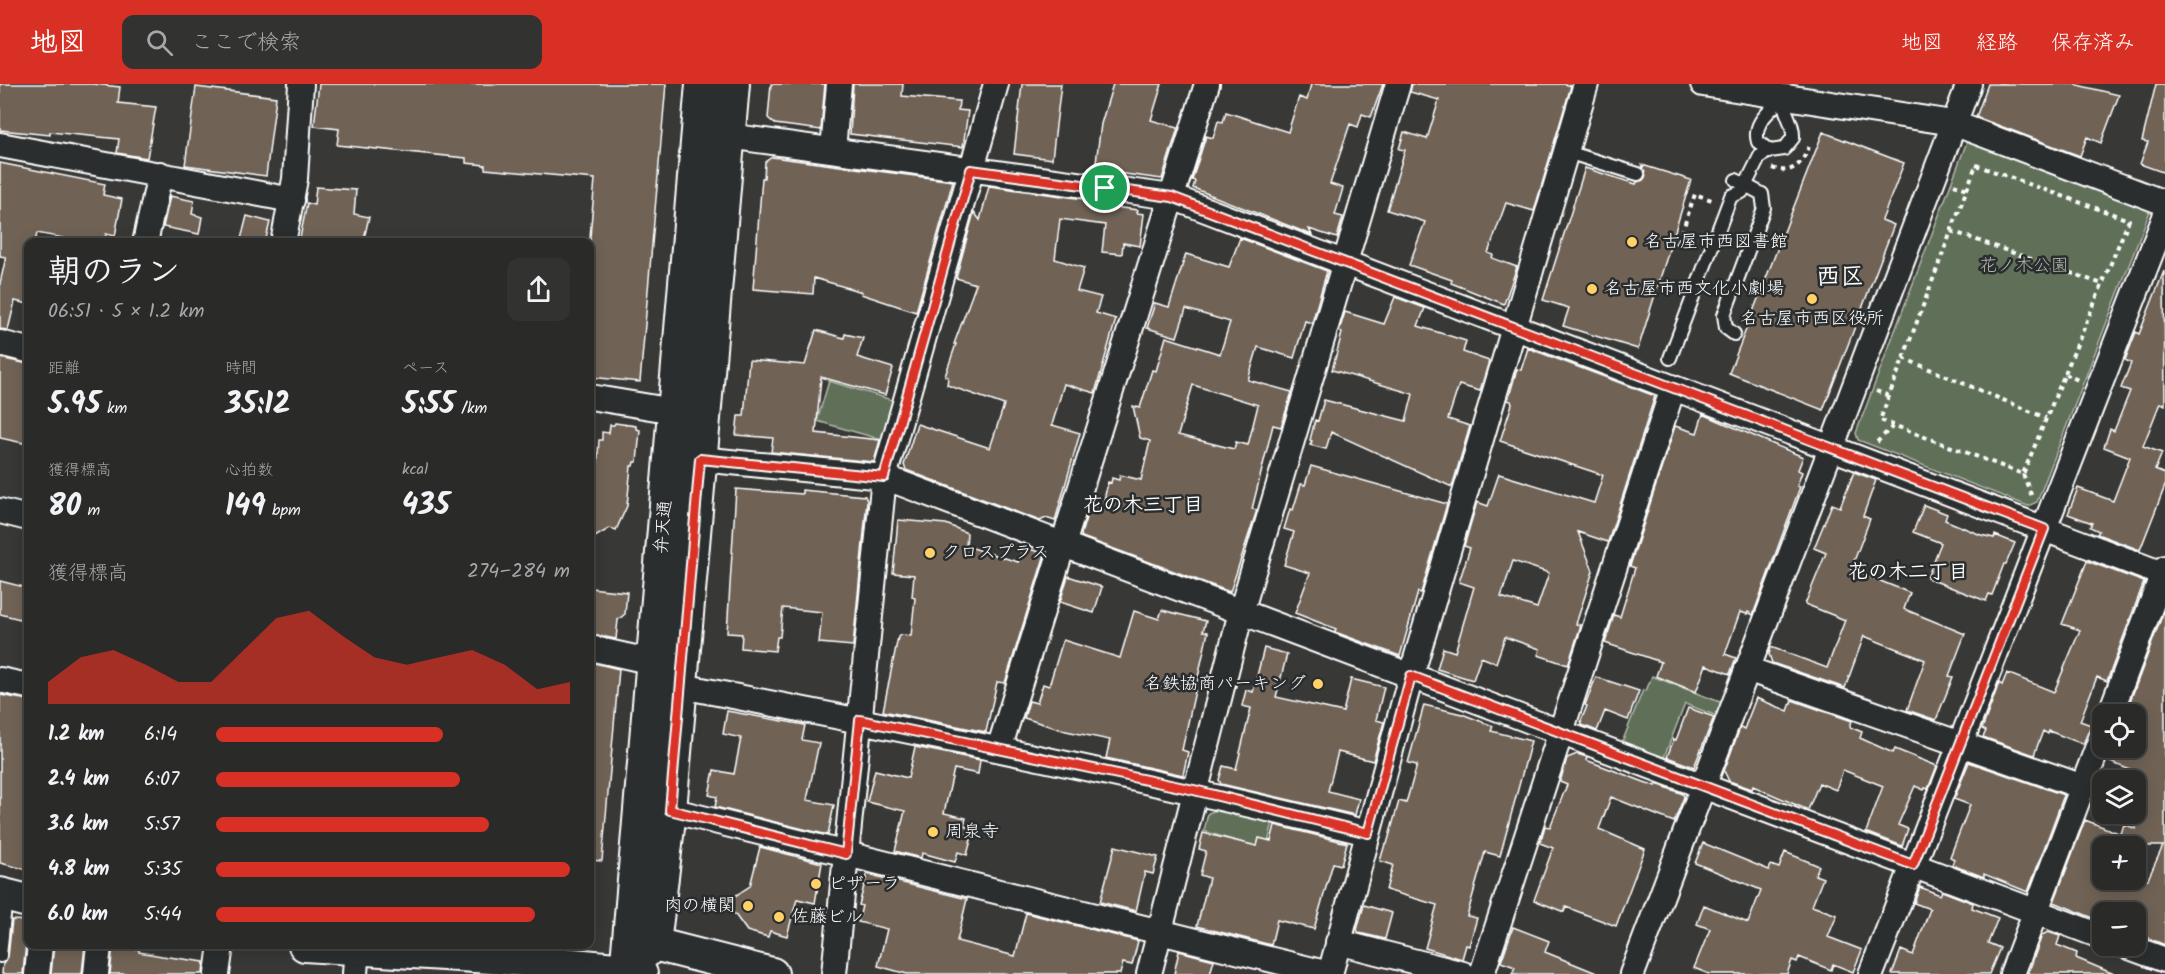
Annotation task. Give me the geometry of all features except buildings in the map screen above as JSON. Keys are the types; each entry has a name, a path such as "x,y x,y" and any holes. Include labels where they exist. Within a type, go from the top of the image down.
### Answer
{"street":[{"path":"285,238 292,200 301,84"},
{"name":"弁天通","path":"631,973 653,662 702,84"},
{"path":"324,949 356,956 490,959 631,973 654,944 670,810 733,84"},
{"path":"833,150 839,84"},
{"path":"834,974 884,477 996,84"},
{"path":"999,749 1207,84"},
{"path":"1149,974 1240,612 1398,84"},
{"path":"670,810 1329,974 1411,676 1586,84"},
{"path":"1703,84 1785,90 1953,123 2165,203"},
{"path":"1632,974 1969,84"},
{"path":"728,136 1172,197 2044,529 2164,572 2114,704"},
{"path":"0,145 292,200"},
{"path":"146,238 160,174"},
{"path":"1871,974 2165,217"},
{"path":"0,343 24,350"},
{"path":"1482,974 1673,388"},
{"path":"594,398 674,411 700,459"},
{"path":"700,459 884,477 2092,933"},
{"path":"0,511 24,517"},
{"path":"594,649 653,662"},
{"path":"1747,669 2083,787"},
{"path":"0,680 24,685"},
{"path":"681,686 860,720 1194,790 1368,833"},
{"path":"2012,974 2094,758"},
{"path":"1338,942 1463,974"},
{"path":"654,944 772,974"},
{"path":"37,974 40,949"},
{"path":"96,974 99,949"},
{"path":"217,974 221,949"},
{"path":"2146,953 2165,960"}],"lane":[{"path":"1670,358 1731,196 1742,192 1741,182 1760,156 1770,151 1784,149 1793,138 1792,123 1787,118 1784,108 1785,90"},
{"path":"1770,151 1758,142 1757,128 1785,90"},
{"path":"1567,152 1638,174"},
{"path":"1734,334 1726,328 1724,315 1764,208 1762,194 1741,182"},
{"path":"0,956 11,896"}],"path":[{"path":"1976,165 2129,220 2023,474 1880,420 1951,231 1976,165"},
{"path":"1951,231 2102,284"},
{"path":"1903,358 2046,418"}],"green space":[{"name":"花ノ木公園","path":"1968,139 2146,202 2150,211 2037,502 2028,506 1858,440 1856,433"},
{"path":"829,381 895,401 883,440 817,421"},
{"path":"1652,676 1725,704 1720,717 1685,704 1663,760 1621,745 1643,690 1646,691"},
{"path":"1219,809 1273,822 1266,851 1204,831 1208,813"}],"place":[{"name":"名古屋市西図書館","path":"1632,242"},
{"name":"名古屋市西文化小劇場","path":"1592,289"},
{"name":"名古屋市西区役所","path":"1812,299"},
{"name":"クロスプラス","path":"930,553"},
{"name":"名鉄協商パーキング","path":"1318,684"},
{"name":"周泉寺","path":"933,832"},
{"name":"ピザーラ","path":"816,884"},
{"name":"肉の横関","path":"748,906"},
{"name":"佐藤ビル","path":"779,917"}],"district":[{"name":"西区","path":"1840,277"},
{"name":"花の木三丁目","path":"1143,506"},
{"name":"花の木二丁目","path":"1908,573"}],"route":[{"path":"971,170 1105,188 1172,197 2044,529 1913,865 1411,676 1368,833 1194,790 860,720 846,854 670,810 700,459 884,477 971,170"}]}
